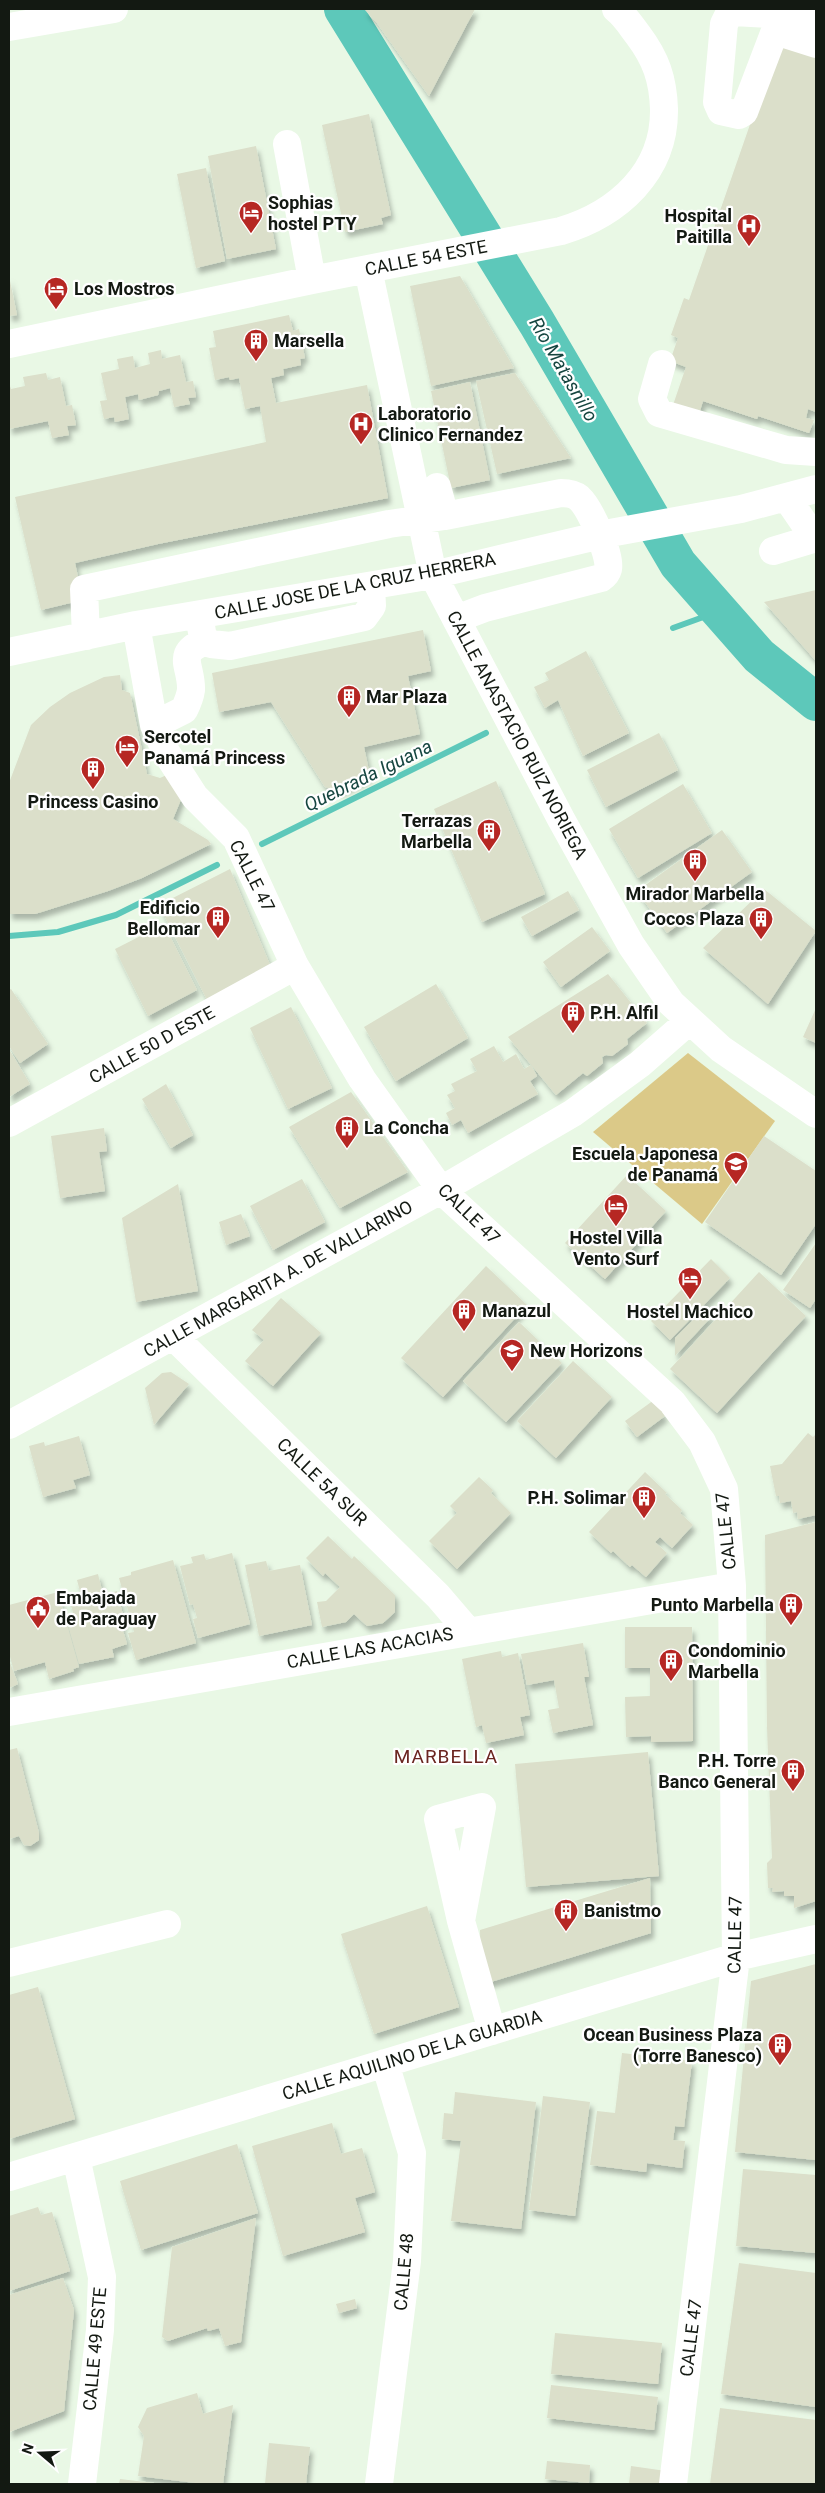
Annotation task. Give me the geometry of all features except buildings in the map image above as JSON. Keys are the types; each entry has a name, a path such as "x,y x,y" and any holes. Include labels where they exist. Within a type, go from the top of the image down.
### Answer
{"street":[{"path":"9,27 114,9"},
{"name":"CALLE 54 ESTE","path":"9,344 312,280 561,231 600,217 622,201 640,182 655,157 664,127 663,87 652,54 616,9"},
{"path":"778,23 746,108 739,115 721,111 718,107 724,24 729,14 778,23 816,44"},
{"path":"778,23 816,17"},
{"path":"721,62 762,66"},
{"path":"287,144 312,280"},
{"name":"CALLE ANASTACIO RUIZ NORIEGA","path":"368,269 433,518 433,575 456,619 630,945 671,1003 688,1021 721,1049 816,1114"},
{"path":"662,364 652,399 659,413 786,450 816,452"},
{"path":"433,518 437,486"},
{"path":"86,636 84,589 389,524 433,518 566,493 580,500 605,534 608,567 606,574 601,578 486,608 456,619"},
{"path":"801,494 816,520"},
{"path":"773,552 816,537 804,523 801,494"},
{"name":"CALLE JOSE DE LA CRUZ HERRERA","path":"9,652 136,625 433,575 605,534 741,509 801,494"},
{"path":"154,724 184,710 191,688 186,664 188,653 195,645 206,641 230,646 364,616 372,606 371,586"},
{"path":"199,614 200,631 206,641"},
{"name":"CALLE 47","path":"136,625 154,724 166,752 195,797 236,838 295,966 362,1079 441,1190 672,1402 696,1434 724,1489 732,1586 736,1957 673,2484"},
{"name":"CALLE 50 D ESTE","path":"9,1124 295,966"},
{"name":"CALLE MARGARITA A. DE VALLARINO","path":"9,1425 441,1190 574,1113 640,1064 688,1021"},
{"name":"CALLE 5A SUR","path":"173,1336 431,1589 468,1631"},
{"name":"CALLE LAS ACACIAS","path":"9,1712 732,1586"},
{"path":"461,1921 492,2031"},
{"path":"9,1963 167,1924"},
{"name":"CALLE AQUILINO DE LA GUARDIA","path":"9,2177 736,1957 816,1939"},
{"name":"CALLE 48","path":"379,2484 407,2262 412,2153 385,2064"},
{"name":"CALLE 49 ESTE","path":"76,2157 102,2277 100,2330 82,2484"}],"shaded area":[{"path":"688,1053 775,1121 702,1224 593,1132"}],"waterway":[{"name":"Río Matasnillo","path":"343,9 537,323 678,564 759,656 816,702"},
{"name":"Quebrada Iguana","path":"673,628 720,611"},
{"name":"Quebrada Iguana","path":"262,844 486,733"},
{"name":"Quebrada Iguana","path":"9,936 58,932 116,915 217,865"}],"place":[{"name":"Sophias hostel PTY","path":"251,234"},
{"name":"Hospital Paitilla","path":"749,247"},
{"name":"Los Mostros","path":"56,310"},
{"name":"Marsella","path":"256,362"},
{"name":"Laboratorio Clinico Fernandez","path":"361,445"},
{"name":"Mar Plaza","path":"349,718"},
{"name":"Sercotel Panamá Princess","path":"127,768"},
{"name":"Princess Casino","path":"93,790"},
{"name":"Terrazas Marbella","path":"489,852"},
{"name":"Mirador Marbella","path":"695,882"},
{"name":"Edificio Bellomar","path":"218,939"},
{"name":"Cocos Plaza","path":"761,940"},
{"name":"P.H. Alfil","path":"573,1034"},
{"name":"La Concha","path":"347,1149"},
{"name":"Escuela Japonesa de Panamá","path":"736,1185"},
{"name":"Hostel Villa Vento Surf","path":"616,1227"},
{"name":"Hostel Machico","path":"690,1300"},
{"name":"Manazul","path":"464,1332"},
{"name":"New Horizons","path":"512,1372"},
{"name":"P.H. Solimar","path":"644,1519"},
{"name":"Punto Marbella","path":"791,1626"},
{"name":"Embajada de Paraguay","path":"38,1629"},
{"name":"Condominio Marbella","path":"671,1682"},
{"name":"P.H. Torre Banco General","path":"793,1792"},
{"name":"Banistmo","path":"566,1932"},
{"name":"Ocean Business Plaza (Torre Banesco)","path":"780,2066"}],"district":[{"name":"MARBELLA","path":"446,1756"}]}
